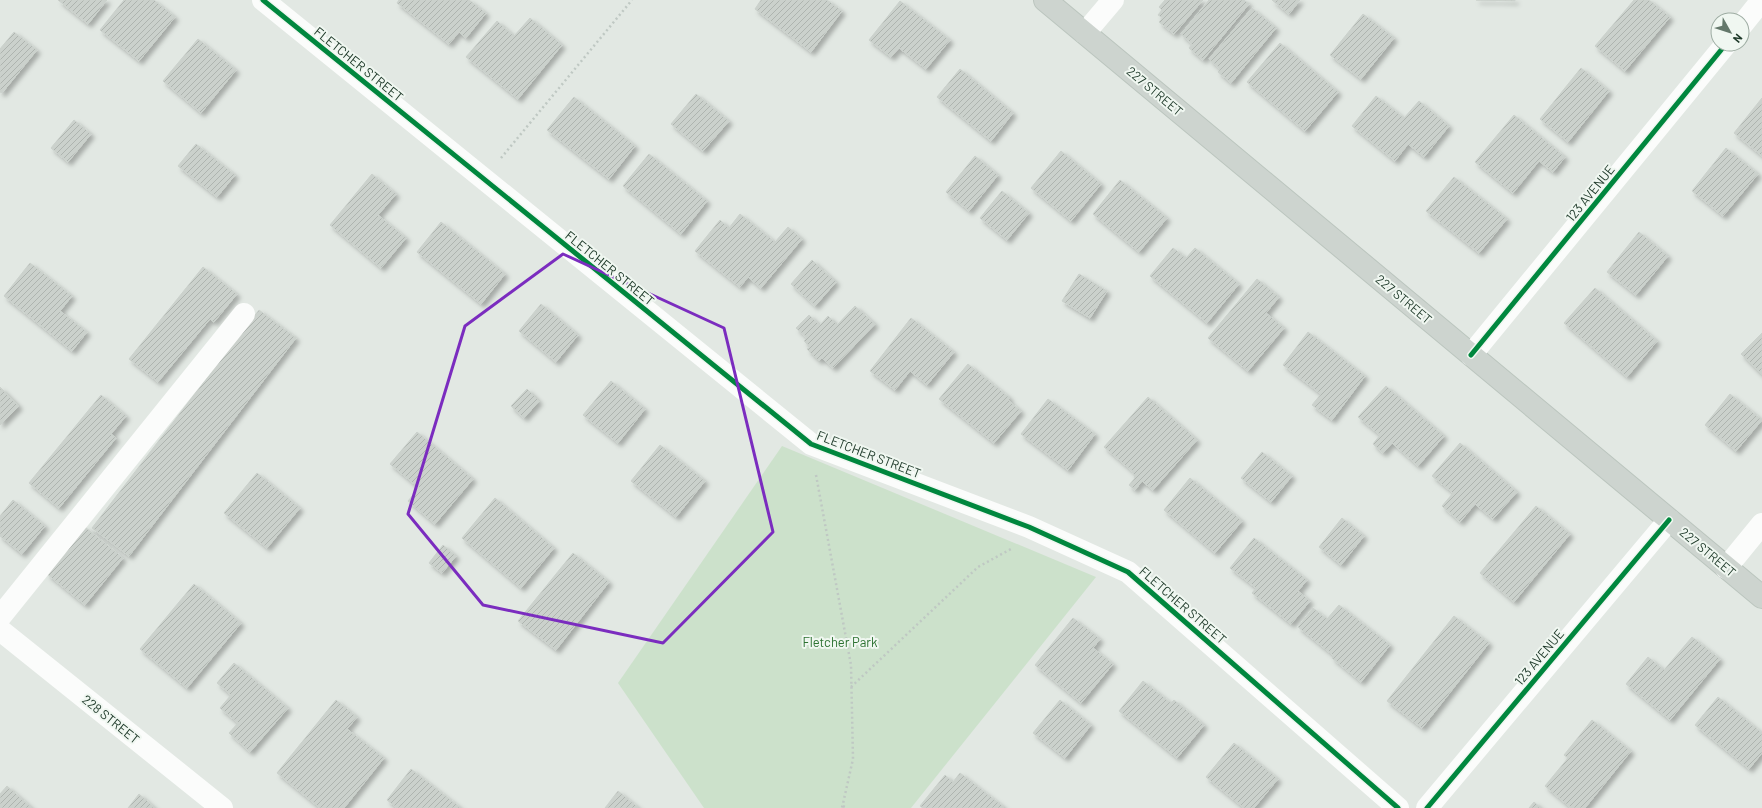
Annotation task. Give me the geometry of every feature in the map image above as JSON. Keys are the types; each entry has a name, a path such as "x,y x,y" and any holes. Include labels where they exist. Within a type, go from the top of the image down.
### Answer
{"main road":[{"name":"227 STREET","path":"1045,0 1762,597"}],"street":[{"name":"FLETCHER STREET","path":"263,0 810,444 1029,527 1128,572 1398,808"},
{"path":"1085,33 1113,0"},
{"path":"1750,14 1762,0"},
{"name":"123 AVENUE","path":"1471,355 1719,52"},
{"path":"0,617 244,314"},
{"name":"123 AVENUE","path":"1427,808 1669,520"},
{"path":"1726,568 1762,524"},
{"name":"228 STREET","path":"0,630 222,808"}],"path":[{"path":"483,179 632,0"},
{"path":"810,444 850,665 853,759 843,807 847,808"},
{"path":"851,687 978,567 1015,546 1029,527"}],"highlighted area":[{"path":"563,254 724,328 773,532 663,643 483,605 408,514 465,326"}],"green space":[{"name":"Fletcher Park","path":"782,446 1096,577 911,808 704,808 618,683"}],"building":[{"path":"58,0 107,0 88,24"},
{"path":"124,0 154,0 175,17 139,61 100,30"},
{"path":"399,0 469,0 486,13 466,38 459,32 449,44 397,3"},
{"path":"761,0 827,0 842,11 811,52 755,9"},
{"path":"1165,0 1203,0 1174,34 1159,22 1163,18 1158,15 1162,10 1159,7"},
{"path":"1209,0 1244,0 1249,4 1203,60 1189,48 1192,44 1181,34"},
{"path":"1272,0 1300,0 1289,14"},
{"path":"1476,0 1515,0 1515,1"},
{"path":"1634,0 1649,0 1670,17 1625,71 1595,46"},
{"path":"900,1 950,40 926,69 899,48 891,57 869,40"},
{"path":"1252,8 1276,28 1231,83 1218,72 1220,69 1209,59"},
{"path":"1363,14 1394,38 1361,79 1330,55"},
{"path":"530,18 562,45 518,99 466,57 497,21 514,36"},
{"path":"14,32 37,50 2,93 0,92 0,49"},
{"path":"198,39 236,70 201,113 163,81"},
{"path":"1280,43 1338,92 1305,131 1247,82"},
{"path":"1581,68 1609,91 1568,142 1540,119"},
{"path":"960,69 1013,113 991,141 937,97"},
{"path":"696,94 729,121 703,151 671,124"},
{"path":"1376,96 1404,118 1419,101 1449,126 1424,157 1408,144 1395,161 1352,126"},
{"path":"574,97 635,146 609,179 547,130"},
{"path":"1762,98 1762,156 1734,133"},
{"path":"1514,115 1565,157 1553,172 1539,161 1513,193 1475,162"},
{"path":"74,120 91,134 68,162 51,148"},
{"path":"196,144 235,175 217,197 178,166"},
{"path":"1726,148 1758,174 1723,216 1692,191"},
{"path":"1061,151 1101,184 1071,221 1031,188"},
{"path":"649,154 707,201 681,234 623,186"},
{"path":"975,156 998,175 969,211 946,192"},
{"path":"372,174 396,194 378,215 406,238 381,268 330,225"},
{"path":"1454,177 1507,219 1479,253 1426,211"},
{"path":"1120,180 1167,218 1139,252 1093,214"},
{"path":"1002,191 1029,213 1007,240 980,218"},
{"path":"740,214 775,242 788,227 802,239 761,288 748,277 740,287 695,251 720,220 729,228"},
{"path":"441,222 505,274 481,304 417,252"},
{"path":"1639,232 1668,256 1636,295 1607,272"},
{"path":"1173,248 1186,258 1195,248 1239,284 1207,323 1150,276"},
{"path":"812,260 836,282 815,306 791,284"},
{"path":"30,263 72,296 60,311 87,332 72,351 4,296"},
{"path":"203,267 237,294 214,322 210,319 158,382 129,359"},
{"path":"1079,274 1107,291 1090,318 1062,301"},
{"path":"1257,279 1279,297 1266,313 1284,328 1248,371 1208,338"},
{"path":"1595,288 1657,341 1627,377 1564,323"},
{"path":"541,304 578,335 556,362 519,331"},
{"path":"855,306 875,324 833,368 822,358 819,361 807,349 810,347 804,341 807,338 796,328 809,315 820,325 828,316 837,325"},
{"path":"259,310 296,338 129,556 92,528"},
{"path":"911,318 954,352 927,385 910,371 895,390 870,371"},
{"path":"1308,332 1365,376 1332,420 1312,405 1321,394 1283,365"},
{"path":"1762,333 1762,375 1741,354"},
{"path":"968,364 1010,398 1008,400 1021,411 994,443 939,399"},
{"path":"611,381 645,409 618,443 583,415"},
{"path":"1386,386 1444,436 1418,466 1392,443 1383,453 1373,444 1380,435 1358,417"},
{"path":"0,387 19,406 0,425"},
{"path":"527,389 539,401 524,418 511,406"},
{"path":"1730,394 1762,420 1736,451 1705,425"},
{"path":"101,395 126,416 111,434 116,438 59,508 29,483"},
{"path":"1148,397 1197,440 1153,490 1142,481 1135,490 1129,485 1135,478 1132,471 1104,447"},
{"path":"1048,399 1095,434 1068,470 1021,434"},
{"path":"417,432 473,479 435,524 408,501 419,488 390,464"},
{"path":"1460,443 1517,492 1493,519 1475,504 1460,522 1442,506 1453,493 1432,476"},
{"path":"660,445 705,481 676,517 631,481"},
{"path":"1262,452 1292,476 1271,502 1241,478"},
{"path":"257,473 300,508 267,548 224,513"},
{"path":"1190,478 1242,521 1215,553 1164,510"},
{"path":"495,498 554,548 521,588 462,538"},
{"path":"13,500 45,526 22,554 0,536 0,516"},
{"path":"1536,506 1570,534 1514,602 1480,573"},
{"path":"1342,518 1364,536 1341,565 1319,547"},
{"path":"85,527 123,558 85,605 47,574"},
{"path":"1254,538 1307,580 1298,591 1310,601 1291,624 1252,593 1256,588 1230,568"},
{"path":"443,545 456,556 442,573 429,563"},
{"path":"573,553 609,582 556,650 518,621"},
{"path":"194,584 241,623 187,688 140,649"},
{"path":"1339,605 1390,645 1361,682 1332,658 1334,656 1298,627 1313,608 1327,619"},
{"path":"1454,616 1489,643 1422,728 1387,701"},
{"path":"1073,618 1100,639 1093,648 1113,664 1081,703 1035,665"},
{"path":"1692,637 1720,659 1670,720 1626,684 1648,657 1664,670"},
{"path":"234,663 288,708 250,752 229,733 238,723 220,708 231,695 217,683"},
{"path":"1143,681 1171,703 1174,700 1204,725 1177,758 1119,711"},
{"path":"1718,697 1762,733 1762,753 1749,769 1695,725"},
{"path":"336,700 357,717 347,729 384,758 344,808 320,808 277,773"},
{"path":"1060,700 1091,725 1065,758 1033,733"},
{"path":"1592,720 1631,751 1585,808 1571,808 1545,786 1568,758 1564,755"},
{"path":"1234,743 1278,779 1254,808 1244,808 1206,777"},
{"path":"411,769 461,808 397,808 387,800"},
{"path":"960,773 1004,807 923,808 920,806 945,775 953,782"},
{"path":"7,786 32,808 0,808 0,794"},
{"path":"618,791 639,808 605,808"},
{"path":"139,794 155,808 128,808"},
{"path":"1534,802 1541,808 1529,808"}],"cycle path":[{"path":"263,0 811,444 1029,527 1128,572 1398,808"},
{"path":"1471,355 1719,52"},
{"path":"1427,808 1669,520"}]}
